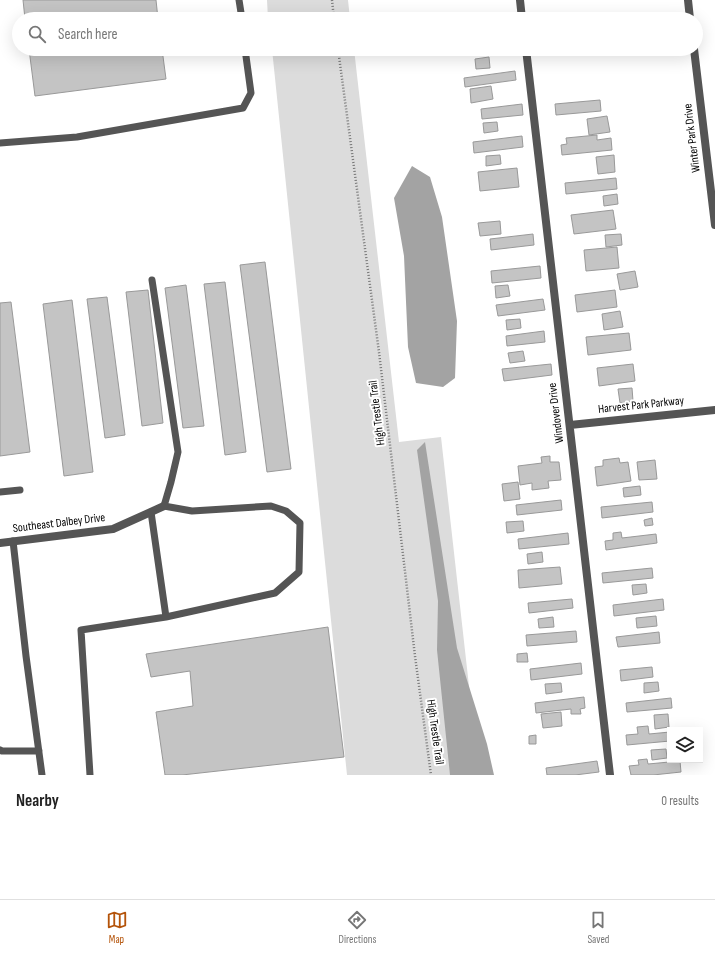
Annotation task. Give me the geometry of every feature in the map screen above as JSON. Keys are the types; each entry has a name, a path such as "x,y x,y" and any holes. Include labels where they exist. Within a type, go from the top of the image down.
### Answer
{"street":[{"path":"520,0 521,12"},
{"path":"688,0 689,12"},
{"name":"Windover Drive","path":"527,56 610,775"},
{"name":"Winter Park Drive","path":"695,56 715,225"},
{"name":"Harvest Park Parkway","path":"570,425 715,410"},
{"name":"Southeast Dalbey Drive","path":"0,543 113,529 164,506"}],"lane":[{"path":"239,0 241,12"},
{"path":"0,143 77,137 243,108 251,93 247,56"},
{"path":"90,775 81,630 166,617 275,593 299,572 300,523 286,511 271,506 192,511 164,506 178,452 152,280"},
{"path":"0,492 20,490"},
{"path":"151,512 166,617"},
{"path":"13,541 42,775"},
{"path":"0,750 39,750"}],"path":[{"path":"332,0 333,12"},
{"name":"High Trestle Trail","path":"339,56 379,352 431,775"}],"shaded area":[{"path":"267,0 348,0 349,12 268,12"},
{"path":"273,56 355,56 399,442 441,437 479,775 347,775"},
{"path":"412,166 430,177 442,217 457,321 455,378 443,387 416,383 408,347 404,256 394,198"},
{"path":"425,442 457,648 487,744 494,775 450,775 437,650 438,601 417,450"}],"building":[{"path":"23,0 156,0 157,12 24,12"},
{"path":"30,56 163,56 166,79 35,96"},
{"path":"489,57 490,68 476,69 475,59"},
{"path":"515,71 516,80 465,87 464,78"},
{"path":"491,86 493,99 471,103 470,89"},
{"path":"600,100 601,111 556,115 555,104"},
{"path":"522,104 523,115 482,119 481,109"},
{"path":"607,116 610,132 589,135 587,119"},
{"path":"497,122 498,131 484,133 483,123"},
{"path":"597,135 597,140 611,138 612,150 562,155 561,145 567,144 566,138"},
{"path":"522,136 523,147 474,153 473,142"},
{"path":"500,155 501,164 486,166 486,156"},
{"path":"614,155 615,172 598,174 596,157"},
{"path":"517,168 519,187 480,191 478,172"},
{"path":"616,178 617,189 566,194 565,183"},
{"path":"617,194 618,204 604,206 603,196"},
{"path":"613,210 616,229 574,234 571,215"},
{"path":"500,221 501,234 480,236 478,223"},
{"path":"533,234 534,245 491,250 490,239"},
{"path":"621,234 622,245 606,247 605,235"},
{"path":"617,247 619,268 586,271 584,250"},
{"path":"265,262 291,469 267,472 240,265"},
{"path":"540,266 541,278 492,283 491,271"},
{"path":"635,271 638,287 620,290 617,274"},
{"path":"225,282 246,452 225,455 204,284"},
{"path":"186,285 204,426 183,428 165,288"},
{"path":"508,285 510,296 496,298 495,286"},
{"path":"148,290 163,423 142,426 126,292"},
{"path":"615,290 617,307 577,312 575,295"},
{"path":"107,297 125,435 105,438 87,299"},
{"path":"543,299 545,310 498,316 496,305"},
{"path":"72,300 93,472 64,476 43,304"},
{"path":"11,302 30,452 0,456 0,303"},
{"path":"620,311 623,327 604,330 602,314"},
{"path":"520,319 521,328 507,330 506,320"},
{"path":"544,331 545,342 507,346 506,336"},
{"path":"629,333 631,350 588,355 586,337"},
{"path":"523,351 525,361 510,363 508,353"},
{"path":"551,364 552,375 504,381 502,369"},
{"path":"633,364 635,381 599,386 597,368"},
{"path":"632,388 633,401 620,403 618,389"},
{"path":"550,456 550,462 559,462 561,480 548,481 549,488 532,490 532,483 520,485 518,466 542,463 541,457"},
{"path":"619,458 620,463 628,462 631,481 597,486 595,467 603,466 603,460"},
{"path":"655,460 657,479 639,480 637,462"},
{"path":"518,482 520,499 504,501 502,484"},
{"path":"640,486 641,495 624,497 623,488"},
{"path":"561,500 562,510 517,515 516,505"},
{"path":"652,502 653,512 602,518 601,507"},
{"path":"652,518 653,525 645,526 644,520"},
{"path":"523,521 524,531 507,533 506,522"},
{"path":"621,532 622,538 656,534 657,543 606,550 605,541 613,540 613,533"},
{"path":"568,533 569,544 519,549 518,539"},
{"path":"542,552 543,562 528,564 527,554"},
{"path":"560,567 562,584 519,588 518,570"},
{"path":"652,568 653,578 603,583 602,573"},
{"path":"646,584 647,593 633,595 632,585"},
{"path":"572,599 573,608 529,613 528,603"},
{"path":"663,599 664,610 614,616 613,605"},
{"path":"656,616 657,626 637,628 636,618"},
{"path":"553,617 554,627 539,628 538,619"},
{"path":"328,627 344,757 182,775 165,775 156,712 193,706 190,671 151,677 146,654"},
{"path":"576,631 577,642 527,646 526,635"},
{"path":"659,632 660,643 618,647 616,637"},
{"path":"527,653 528,662 517,662 517,654"},
{"path":"581,663 582,674 531,680 530,669"},
{"path":"652,667 653,677 621,681 620,670"},
{"path":"658,682 659,691 644,693 644,683"},
{"path":"561,683 562,692 546,694 545,684"},
{"path":"584,697 585,708 580,709 581,714 571,714 571,709 536,713 535,703"},
{"path":"671,698 672,708 627,712 626,703"},
{"path":"561,712 562,726 543,728 541,714"},
{"path":"668,714 669,727 655,729 654,715"},
{"path":"648,726 649,734 667,732 667,741 627,745 626,735 638,734 637,727"},
{"path":"536,735 536,744 529,744 529,736"},
{"path":"666,749 667,758 652,760 651,750"},
{"path":"647,759 648,764 680,763 681,772 653,775 631,775 629,766 639,765 638,760"},
{"path":"597,761 599,772 575,775 547,775 546,768"}]}
